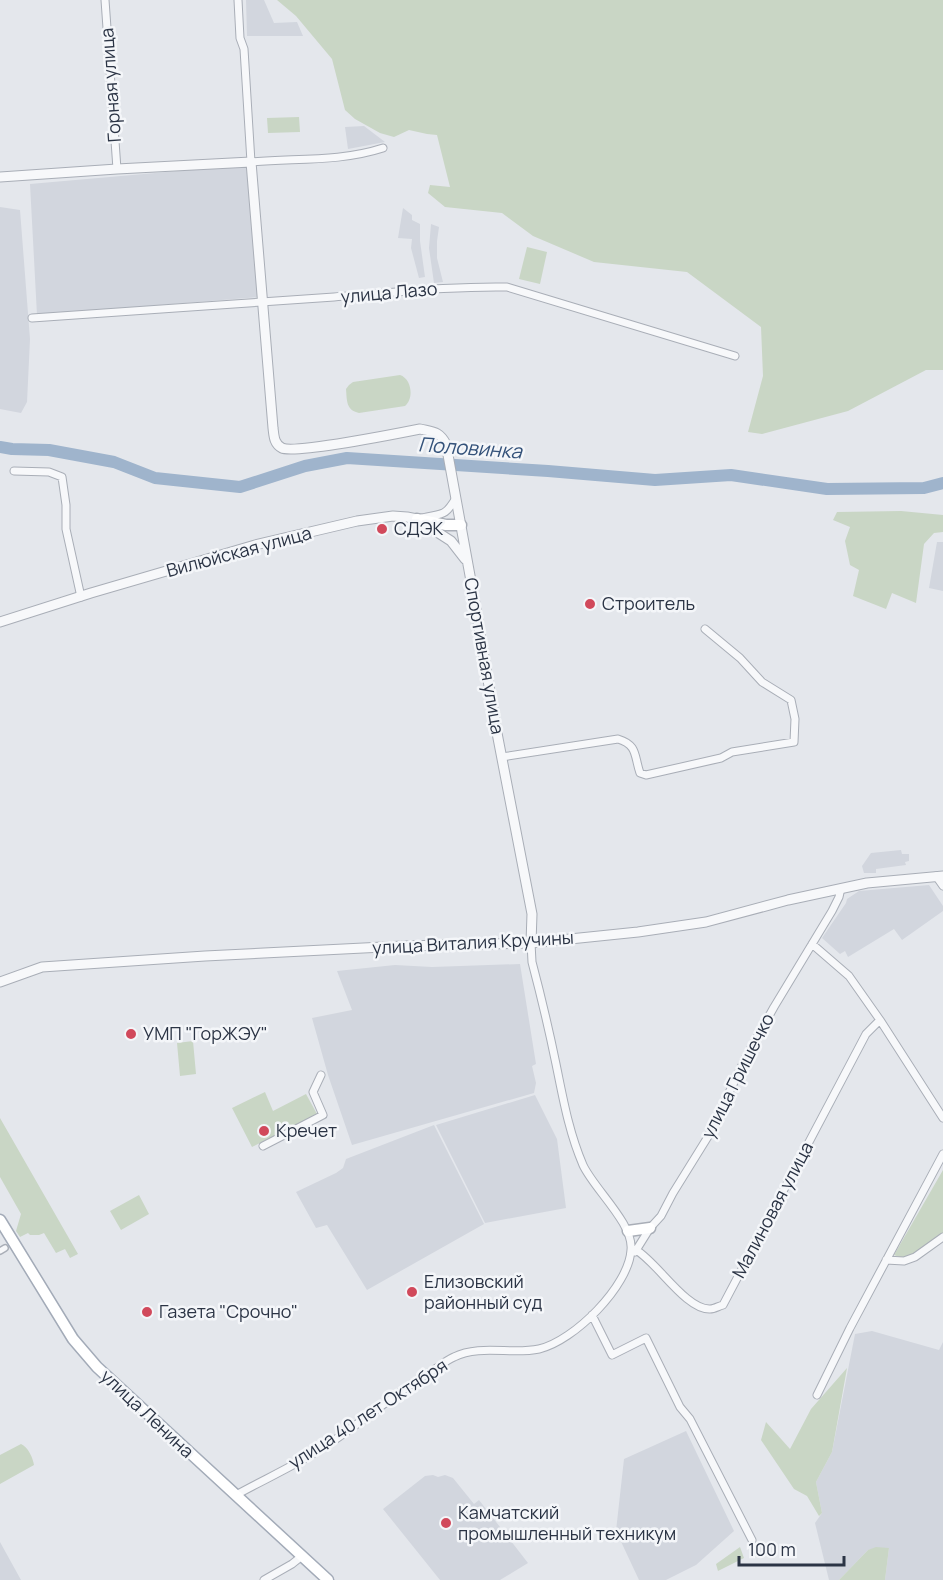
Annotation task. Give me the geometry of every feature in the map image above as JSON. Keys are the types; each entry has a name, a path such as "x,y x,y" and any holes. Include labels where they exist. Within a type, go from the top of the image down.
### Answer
{"main road":[{"path":"417,519 446,525 461,525"},
{"name":"улица Ленина","path":"0,1220 59,1318 97,1367 328,1580"},
{"path":"628,1231 650,1228"}],"street":[{"name":"Горная улица","path":"105,0 117,169"},
{"path":"238,0 262,303"},
{"path":"0,177 345,157 366,154 383,148"},
{"name":"улица Лазо","path":"32,318 448,288 507,287 735,356"},
{"name":"Спортивная улица","path":"262,303 274,439 277,444 287,450 311,448 420,429 442,436 446,444 532,914 531,943"},
{"path":"14,471 49,472 62,477 66,505 66,529 81,597"},
{"path":"417,519 439,516 449,509 455,495"},
{"name":"Вилюйская улица","path":"1,618 81,597 255,545 357,521 393,516 417,519 424,528 438,532 451,541 467,560"},
{"path":"502,754 618,738 632,745 640,773 646,775 721,758 732,752 794,742 795,719 791,700 762,682 740,658 705,629"},
{"path":"940,876 943,886"},
{"name":"улица Виталия Кручины","path":"0,982 42,967 390,947 531,943 608,936 706,922 867,883 940,876"},
{"name":"улица Гришечко","path":"629,1262 650,1228 661,1216 709,1135 745,1059 839,897 841,888"},
{"path":"531,943 532,962 573,1139 584,1168 628,1231"},
{"path":"812,944 849,976 943,1118"},
{"name":"Малиновая улица","path":"636,1250 646,1256 694,1306 710,1310 723,1305 866,1034 880,1020"},
{"path":"263,1146 323,1115 313,1092 321,1075"},
{"path":"817,1395 943,1154"},
{"name":"улица 40 лет Октября","path":"236,1495 323,1448 418,1378 456,1356 476,1351 541,1349 567,1336 608,1299 621,1281 632,1248 628,1231"},
{"path":"886,1260 904,1261 915,1257 943,1237"},
{"path":"592,1315 612,1355 646,1338 680,1407 690,1419 752,1540"},
{"path":"264,1580 302,1556"}],"shaded area":[{"path":"246,0 264,0 274,23 297,22 303,36 247,36"},
{"path":"364,126 385,142 348,149 345,127"},
{"path":"246,165 259,297 37,315 30,184"},
{"path":"0,207 20,210 30,339 27,402 21,413 0,409"},
{"path":"403,208 412,215 412,220 420,224 425,277 419,278 411,248 412,239 398,238"},
{"path":"431,224 439,227 437,258 443,282 434,283 429,248"},
{"path":"937,542 943,542 943,591 929,588"},
{"path":"901,850 902,854 909,854 909,861 905,862 906,865 876,869 876,873 864,873 862,866 871,853"},
{"path":"929,885 943,906 943,911 902,940 894,929 848,957 845,951 840,954 822,938 847,899 859,891"},
{"path":"520,964 536,1064 532,1066 536,1083 534,1093 352,1145 328,1075 312,1018 352,1010 337,971 395,965 432,967"},
{"path":"535,1095 557,1139 566,1208 485,1223 436,1125"},
{"path":"434,1125 484,1224 367,1290 327,1225 316,1228 296,1192 336,1173 343,1168 346,1159"},
{"path":"872,1331 939,1350 943,1342 943,1580 885,1580 889,1548 868,1550 839,1580 829,1580 815,1523 822,1513 816,1482 832,1452 855,1334"},
{"path":"686,1431 734,1531 696,1565 666,1580 639,1580 616,1531 624,1459"},
{"name":"Камчатский промышленный техникум","path":"425,1476 453,1478 474,1504 479,1500 528,1563 500,1580 440,1580 383,1509"},
{"path":"0,1542 21,1580 0,1580"}],"green space":[{"path":"277,0 943,0 943,370 926,370 848,411 762,434 748,432 763,376 761,327 687,272 594,262 533,236 502,213 445,207 428,193 430,185 450,187 437,135 409,130 394,137 380,133 355,119 345,110 332,59 296,16"},
{"path":"299,117 300,132 268,133 267,118"},
{"path":"527,247 547,252 540,284 519,279"},
{"path":"400,375 407,381 411,394 405,406 359,413 349,407 346,389 353,382"},
{"path":"901,511 943,515 943,532 934,533 924,544 916,603 892,593 886,609 853,596 859,570 850,565 845,541 850,527 833,520 837,512"},
{"path":"193,1041 196,1074 180,1076 177,1043"},
{"name":"Кречет","path":"265,1092 273,1111 306,1094 317,1114 252,1147 232,1108"},
{"path":"0,1118 78,1254 70,1258 65,1249 56,1253 44,1233 30,1235 28,1233 20,1237 16,1231 21,1214 0,1177"},
{"path":"943,1170 943,1234 916,1253 902,1258 894,1255"},
{"path":"139,1195 149,1214 121,1230 110,1211"},
{"path":"847,1368 832,1452 816,1482 822,1513 819,1516 807,1496 794,1489 761,1440 766,1422 790,1449 811,1409"},
{"path":"21,1444 30,1453 34,1465 0,1484 0,1455"},
{"path":"740,1547 744,1558 718,1571 716,1564"},
{"path":"876,1547 889,1548 885,1580 839,1580 868,1550"}],"waterway":[{"name":"Половинка","path":"0,447 49,450 114,462 155,478 240,487 305,466 347,458 655,480 731,475 827,489 924,488 943,483"}],"place":[{"name":"СДЭК","path":"382,529"},
{"name":"Строитель","path":"590,604"},
{"name":"УМП \"ГорЖЭУ\"","path":"131,1034"},
{"name":"Кречет","path":"264,1131"},
{"name":"Елизовский районный суд","path":"412,1292"},
{"name":"Газета \"Срочно\"","path":"147,1312"},
{"name":"Камчатский промышленный техникум","path":"446,1523"}]}
